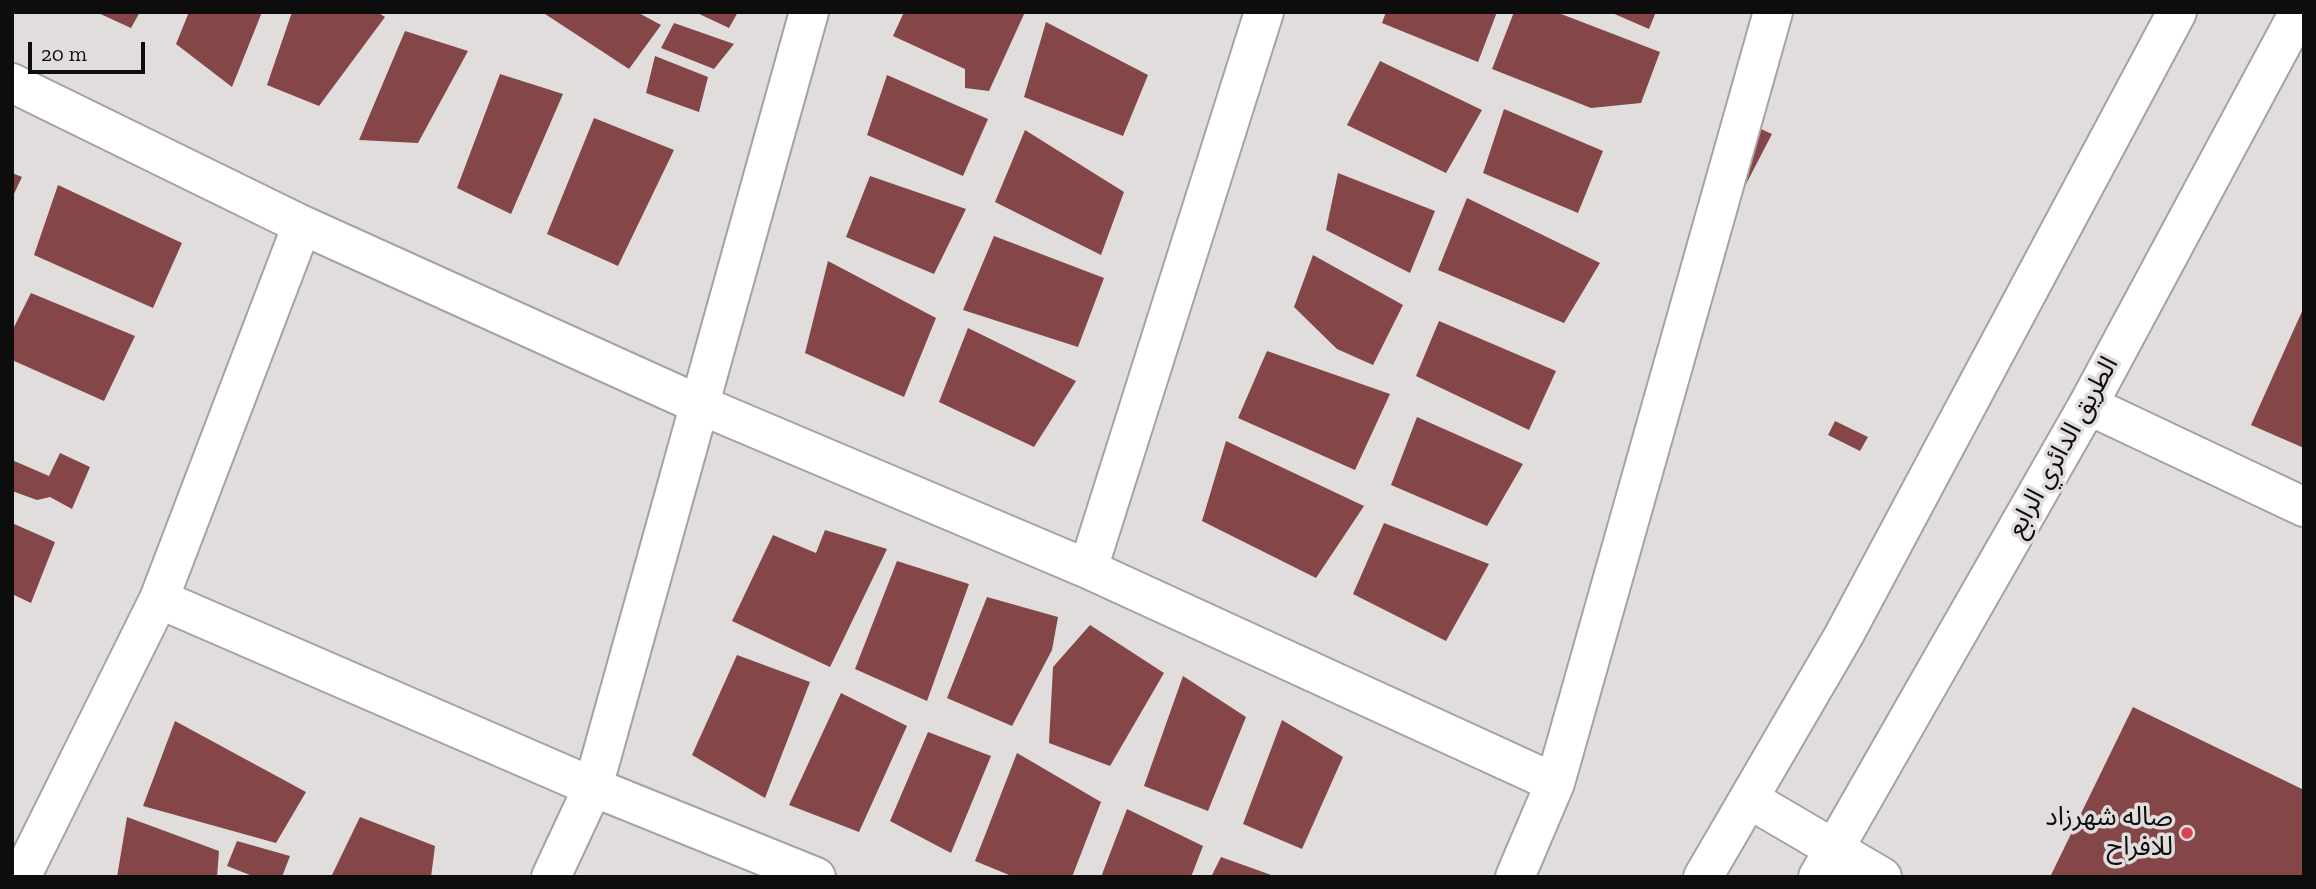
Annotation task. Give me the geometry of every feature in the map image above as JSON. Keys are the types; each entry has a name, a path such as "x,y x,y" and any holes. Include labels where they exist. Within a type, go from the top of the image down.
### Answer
{"street":[{"path":"551,877 593,787 809,12"},
{"path":"1088,569 1264,12"},
{"path":"1515,877 1555,783 1773,12"},
{"path":"1703,877 1844,635 2177,12"},
{"name":"الطريق الدائري الرابع","path":"1826,863 2088,405 2299,20"},
{"path":"12,83 302,225 698,404 1088,569 1555,783"},
{"path":"21,877 159,599 302,225"},
{"path":"2088,405 2304,507"},
{"path":"159,599 593,787 816,877"},
{"path":"1749,799 1826,863 1882,877"}],"building":[{"path":"96,12 140,12 131,28"},
{"path":"189,12 262,12 232,87 176,44"},
{"path":"292,12 377,12 385,17 319,106 267,85"},
{"path":"542,12 637,12 661,25 629,69"},
{"path":"695,12 738,12 729,28"},
{"path":"904,12 1025,12 989,91 965,88 965,69 893,36"},
{"path":"1386,12 1497,12 1478,62 1382,23"},
{"path":"1514,12 1556,12 1660,52 1641,103 1591,108 1492,69"},
{"path":"1610,12 1656,12 1649,29"},
{"path":"1046,22 1148,75 1123,136 1024,97"},
{"path":"674,23 734,44 714,69 661,48"},
{"path":"405,31 468,51 418,143 359,140"},
{"path":"655,56 708,77 699,112 646,93"},
{"path":"1380,61 1482,110 1446,173 1347,125"},
{"path":"500,74 563,94 511,214 457,188"},
{"path":"887,75 988,119 963,176 867,135"},
{"path":"1504,109 1603,151 1578,213 1483,173"},
{"path":"594,118 674,150 618,266 547,234"},
{"path":"1761,129 1772,134 1744,188 1733,183"},
{"path":"1025,130 1124,192 1101,255 995,202"},
{"path":"12,173 22,177 12,198"},
{"path":"1338,173 1435,211 1410,273 1326,230"},
{"path":"870,176 966,209 934,274 846,237"},
{"path":"58,185 182,243 153,308 34,255"},
{"path":"1467,198 1600,263 1564,323 1438,270"},
{"path":"994,236 1104,278 1078,347 963,310"},
{"path":"1313,255 1403,305 1373,365 1337,349 1294,307"},
{"path":"828,261 936,318 904,397 805,353"},
{"path":"31,293 135,336 104,401 12,360 12,331"},
{"path":"2304,307 2304,448 2251,425"},
{"path":"1439,321 1556,371 1529,430 1416,376"},
{"path":"968,328 1076,381 1034,447 939,402"},
{"path":"1267,351 1390,394 1355,470 1238,418"},
{"path":"1417,417 1523,464 1487,526 1391,485"},
{"path":"1835,421 1868,437 1860,451 1828,435"},
{"path":"1226,441 1364,506 1316,578 1202,521"},
{"path":"60,453 90,467 72,509 50,497 37,500 12,491 12,460 49,476"},
{"path":"12,523 55,542 31,603 12,594"},
{"path":"1384,523 1489,564 1446,641 1353,594"},
{"path":"825,530 887,549 830,667 732,621 773,535 816,553"},
{"path":"897,561 969,584 927,701 855,669"},
{"path":"987,597 1058,617 1052,650 1012,726 947,698"},
{"path":"1090,625 1164,673 1110,766 1049,743 1053,667"},
{"path":"737,655 810,682 765,798 692,755"},
{"path":"1183,676 1246,717 1208,811 1144,786"},
{"path":"841,693 907,726 859,832 789,805"},
{"name":"صاله شهرزاد للافراح","path":"2133,707 2304,790 2304,877 2050,877"},
{"path":"1282,720 1343,757 1302,849 1243,824"},
{"path":"175,721 306,792 276,843 143,806"},
{"path":"928,732 991,756 951,853 890,821"},
{"path":"1017,753 1101,802 1072,877 1014,877 975,861"},
{"path":"1127,809 1203,846 1191,877 1101,877"},
{"path":"127,817 219,851 217,877 117,877"},
{"path":"360,817 435,846 431,877 331,877"},
{"path":"237,841 290,856 282,877 255,877 227,866"},
{"path":"1221,857 1274,876 1274,877 1211,877"}],"place":[{"name":"صاله شهرزاد للافراح","path":"2187,833"}]}
